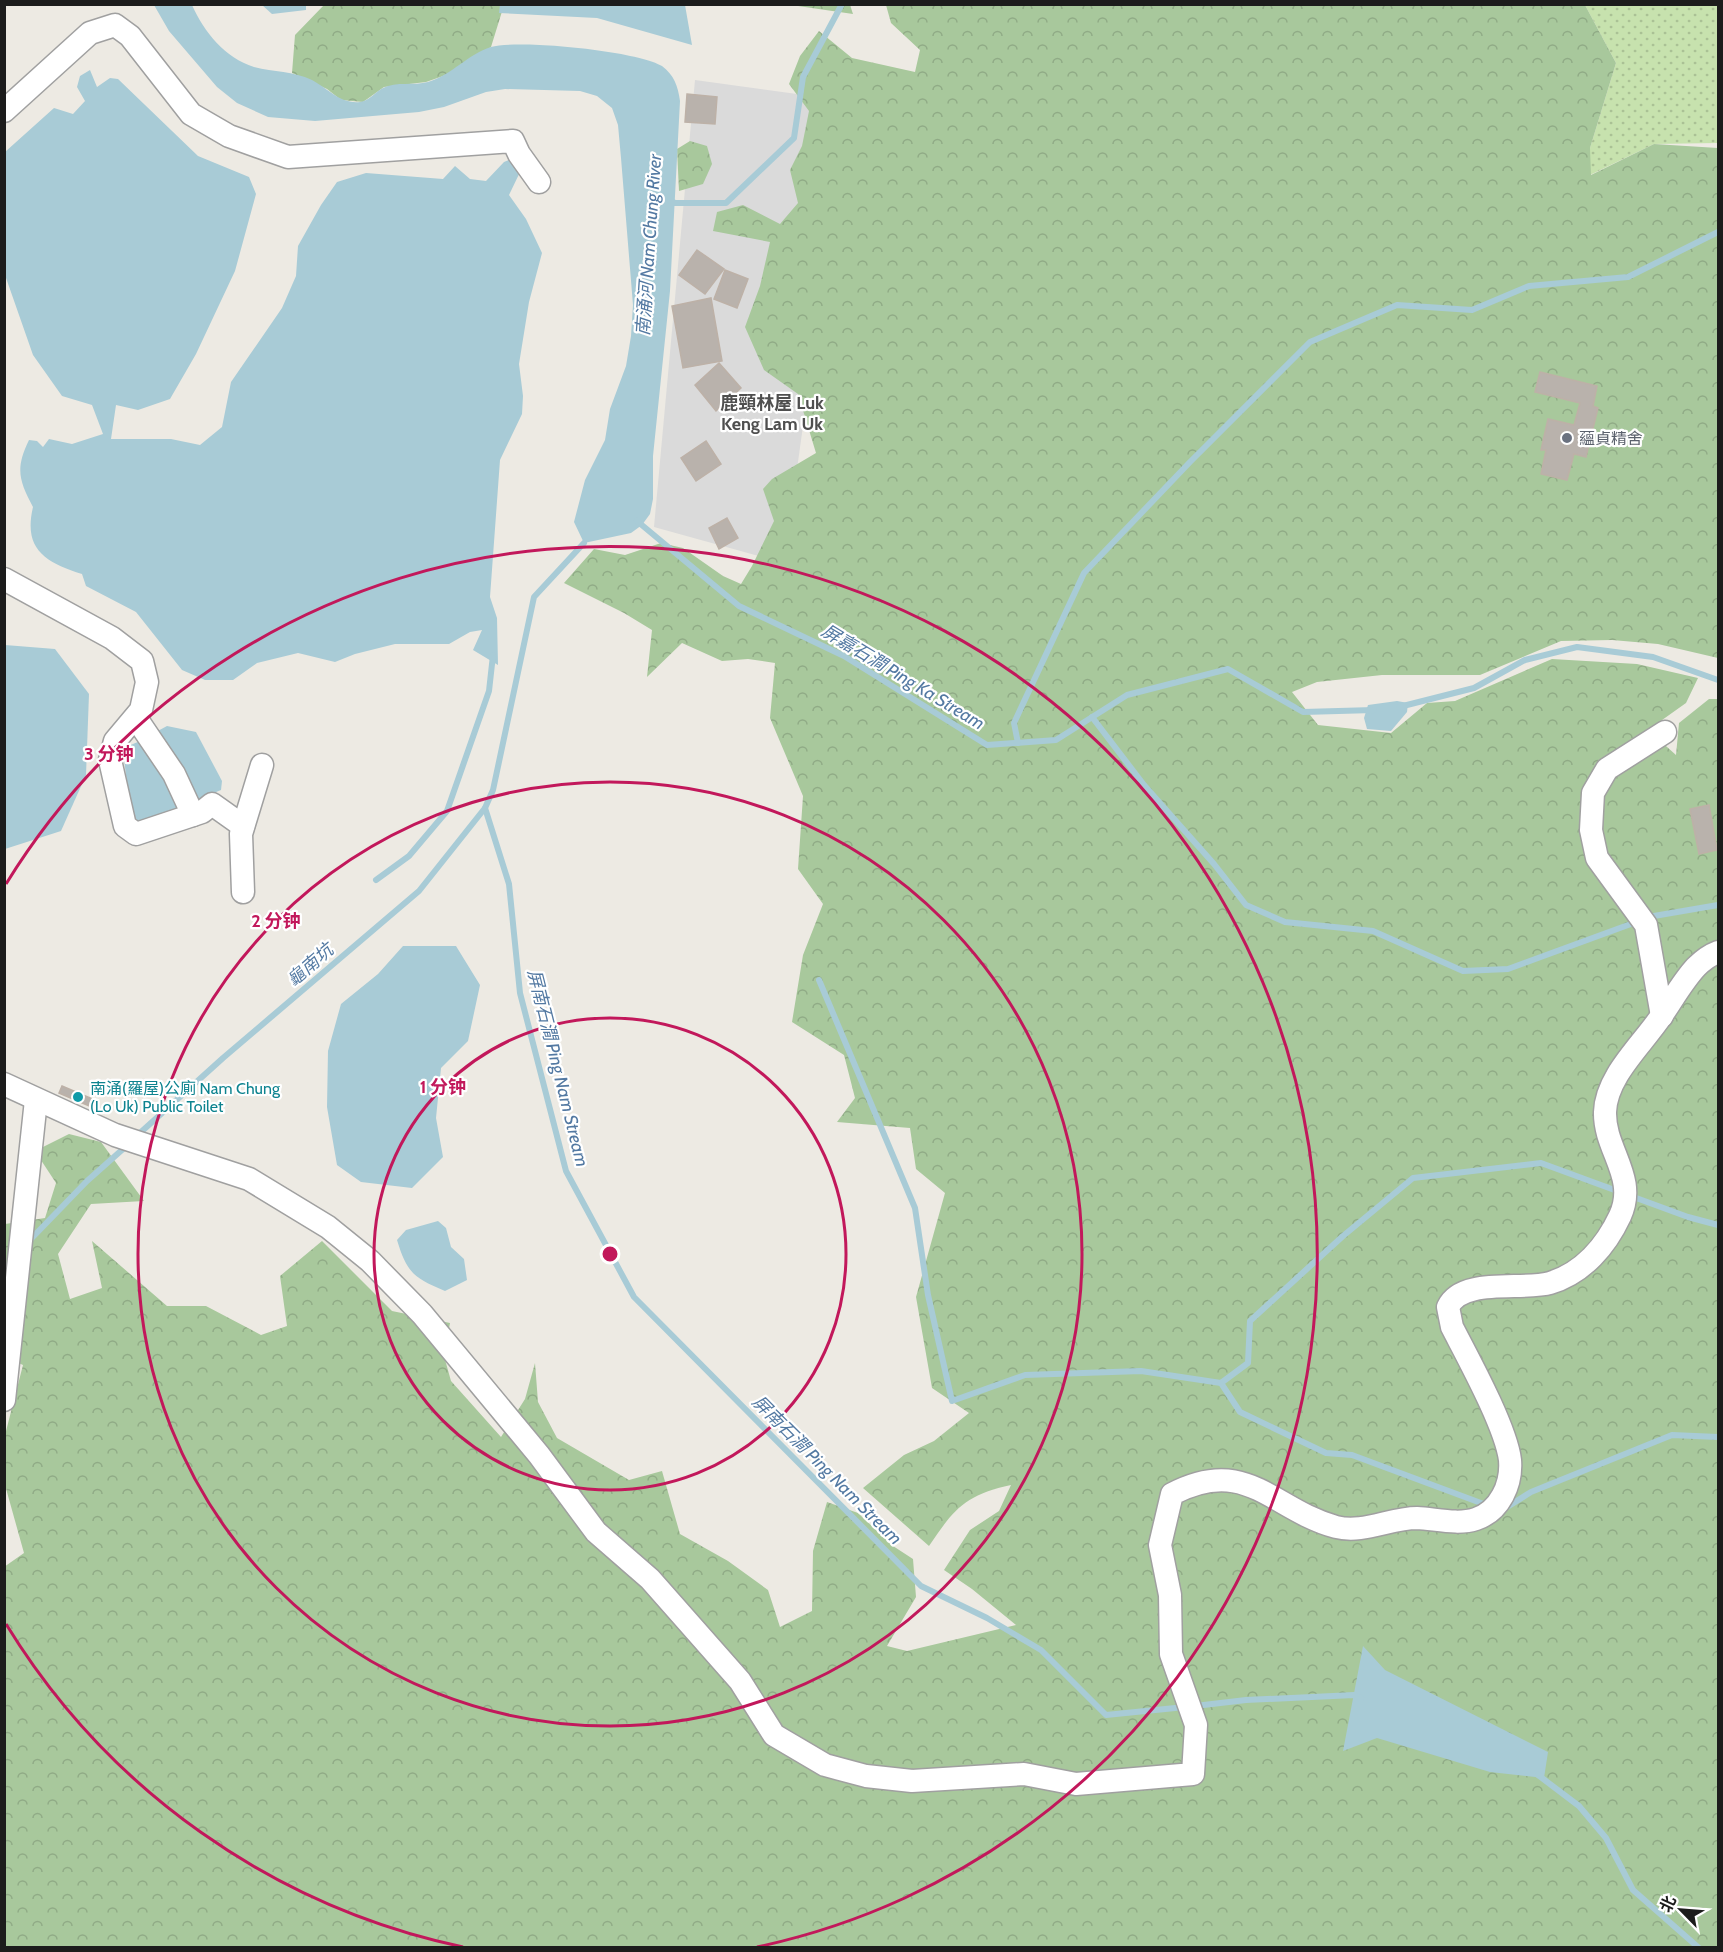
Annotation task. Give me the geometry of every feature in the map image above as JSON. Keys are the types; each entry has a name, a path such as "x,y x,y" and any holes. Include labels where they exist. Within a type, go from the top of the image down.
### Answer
{"street":[{"path":"4,111 90,33 116,25 130,36 191,114 230,136 288,157 513,141 519,154 539,182"},
{"path":"4,579 112,638 142,661 147,681 141,710 115,741 110,760 125,825 136,834 193,815 212,804 243,826"},
{"path":"136,718 174,774 193,815"},
{"path":"1662,1016 1646,925 1597,858 1591,830 1593,793 1607,769 1665,732"},
{"path":"243,892 243,826 262,765"},
{"path":"4,1084 115,1135 249,1179 328,1227 370,1261 422,1314 539,1455 596,1532 650,1579 740,1682 774,1735 825,1765 866,1776 912,1781 1024,1774 1077,1784 1193,1774 1196,1725 1171,1654 1170,1595 1160,1545 1172,1494 1194,1482 1212,1479 1231,1480 1256,1488 1330,1524 1350,1529 1411,1518 1469,1521 1482,1516 1500,1500 1509,1476 1508,1453 1448,1317 1448,1307 1453,1298 1469,1290 1539,1285 1559,1279 1589,1261 1605,1242 1623,1209 1627,1188 1606,1134 1606,1101 1617,1077 1696,967 1719,952"},
{"path":"4,1400 36,1100"}],"shaded area":[{"path":"695,80 848,101 784,563 654,527"}],"green space":[{"path":"324,5 504,5 491,47 446,75 426,82 384,87 363,102 341,100 327,89 292,73 295,35"},
{"path":"850,5 853,14 798,6"},
{"path":"886,5 1585,5 1616,63 1590,148 1591,175 1654,144 1718,148 1718,658 1658,644 1612,640 1561,641 1480,675 1382,675 1317,682 1292,692 1318,725 1391,733 1427,703 1455,701 1552,659 1637,664 1698,678 1686,703 1648,730 1676,755 1679,723 1709,699 1718,699 1718,1947 5,1947 4,1567 24,1553 5,1485 5,1435 23,1365 5,1357 5,1224 45,1218 56,1183 35,1151 69,1134 101,1142 144,1201 91,1204 58,1254 70,1299 102,1288 92,1241 167,1306 206,1306 261,1335 287,1326 280,1276 322,1241 392,1311 450,1323 444,1356 451,1381 501,1437 525,1399 535,1363 538,1402 557,1438 629,1480 662,1471 680,1534 728,1561 768,1590 780,1627 812,1611 813,1551 827,1502 858,1513 893,1546 913,1559 916,1597 887,1646 907,1651 1016,1625 972,1589 944,1570 970,1530 999,1511 1011,1485 982,1494 962,1505 946,1522 929,1546 863,1488 904,1455 934,1441 969,1413 932,1388 916,1297 945,1193 916,1169 910,1128 837,1122 855,1098 844,1055 792,1022 803,955 823,904 798,869 803,796 770,718 775,663 748,659 722,661 682,643 647,677 652,630 624,613 564,583 594,549 625,555 661,543 683,548 723,576 741,584 774,521 763,489 772,479 816,453 798,394 764,370 745,327 760,286 770,242 713,231 717,212 743,205 780,224 798,203 790,170 802,146 809,111 789,84 800,56 819,31 852,58 915,72 920,50 891,23"},
{"path":"1585,5 1718,5 1718,143 1654,144 1590,175 1590,148 1616,63"},
{"path":"690,141 707,146 712,164 703,184 679,191 677,149"}],"water":[{"path":"500,4 685,5 692,45 597,18 499,13"},
{"name":"南涌河 Nam Chung River","path":"154,5 192,5 209,34 234,57 254,67 305,77 346,101 353,102 366,100 388,86 423,83 437,79 483,50 505,45 526,44 605,51 649,61 662,66 670,73 677,86 680,101 670,291 653,456 653,499 650,514 642,525 631,533 584,543 574,522 585,480 605,440 610,409 626,366 631,336 633,305 621,158 618,125 612,108 597,96 580,91 505,89 486,92 444,107 419,112 315,121 268,117 237,103 217,87 169,31"},
{"path":"262,5 306,5 306,10 272,14"},
{"path":"90,70 97,87 110,78 118,79 198,156 249,177 256,194 235,271 196,354 170,399 138,410 116,405 111,439 171,439 200,445 222,427 231,382 282,308 296,276 298,246 337,182 366,173 443,179 455,166 470,179 486,181 504,162 514,158 522,168 509,195 526,219 542,253 529,302 519,364 523,396 522,414 500,460 490,597 497,618 498,665 473,650 482,630 470,632 449,644 395,644 355,654 335,662 298,653 257,663 233,680 205,680 182,670 136,612 86,586 82,574 57,564 40,552 31,534 33,507 20,474 22,459 29,440 37,441 43,447 49,439 72,444 103,434 92,405 62,396 33,355 5,275 5,152 54,108 73,114 85,101 77,87 80,76"},
{"path":"5,645 55,649 89,694 86,775 61,831 5,849"},
{"path":"1397,701 1408,703 1407,712 1391,731 1367,729 1364,718 1368,705"},
{"path":"167,726 196,732 222,781 221,790 199,799 192,795 156,732"},
{"path":"140,741 184,807 144,826 131,815 124,759 126,747"},
{"path":"403,946 456,946 480,985 468,1041 441,1068 436,1118 443,1157 412,1188 361,1182 337,1165 327,1107 328,1051 341,1004 378,974"},
{"path":"438,1221 446,1228 451,1247 464,1259 467,1280 445,1291 413,1273 404,1260 397,1240 406,1230"},
{"path":"1363,1646 1385,1670 1548,1752 1544,1778 1490,1772 1377,1738 1343,1751"}],"building":[{"path":"687,94 717,97 715,124 685,122"},
{"path":"697,250 724,269 705,294 679,275"},
{"path":"725,270 748,279 737,308 714,299"},
{"path":"711,298 722,361 683,368 672,306"},
{"path":"719,363 741,388 716,411 695,385"},
{"name":"蘊貞精舍","path":"1540,372 1597,386 1593,406 1598,408 1586,457 1574,454 1567,480 1541,474 1546,450 1541,450 1548,419 1574,425 1580,403 1535,392"},
{"path":"706,441 721,464 696,481 681,458"},
{"path":"727,518 738,538 719,549 709,528"},
{"path":"1709,805 1717,850 1699,854 1690,809"},
{"name":"南涌(羅屋)公廁 Nam Chung (Lo Uk) Public Toilet","path":"62,1086 97,1101 94,1108 59,1093"}],"waterway":[{"name":"南涌河 Nam Chung River","path":"669,200 675,203 726,203 794,138 803,77 842,4"},
{"path":"1018,743 1014,723 1084,573 1190,462 1310,342 1397,305 1472,310 1529,286 1628,277 1718,232"},
{"name":"屏嘉石澗 Ping Ka Stream","path":"637,521 739,606 844,656 987,745 1056,740 1127,695 1228,669 1303,712 1374,710"},
{"name":"屏南石澗 Ping Nam Stream","path":"584,543 534,597 493,790 485,808 509,884 520,993 566,1171 634,1297 921,1586 987,1618 1041,1650 1106,1715 1185,1707"},
{"name":"屏嘉石澗 Ping Ka Stream","path":"1399,707 1474,688 1525,660 1577,647 1653,657 1718,680"},
{"path":"376,880 409,856 447,811 489,691 493,655"},
{"path":"1092,717 1144,785 1214,864 1246,905 1285,922 1373,931 1463,971 1508,969 1639,921"},
{"name":"龜南坑","path":"141,1132 223,1058 419,891 485,808"},
{"path":"1648,917 1718,905"},
{"path":"819,980 915,1208 928,1295 952,1401 1025,1375 1141,1371 1221,1383 1248,1363 1250,1321 1343,1236 1413,1178 1541,1163 1688,1217 1718,1225"},
{"name":"龜南坑","path":"28,1242 87,1181 123,1149"},
{"path":"1221,1383 1240,1412 1326,1453 1352,1455 1489,1506"},
{"path":"1504,1509 1531,1492 1672,1435 1718,1437"},
{"name":"屏南石澗 Ping Nam Stream","path":"1195,1706 1246,1700 1354,1695 1361,1698"},
{"name":"屏南石澗 Ping Nam Stream","path":"1538,1775 1579,1806 1606,1838 1633,1890 1699,1948"}],"place":[{"name":"蘊貞精舍","path":"1567,438"},
{"name":"南涌(羅屋)公廁 Nam Chung (Lo Uk) Public Toilet","path":"78,1097"}],"district":[{"name":"鹿頸林屋 Luk Keng Lam Uk","path":"772,413"}]}
